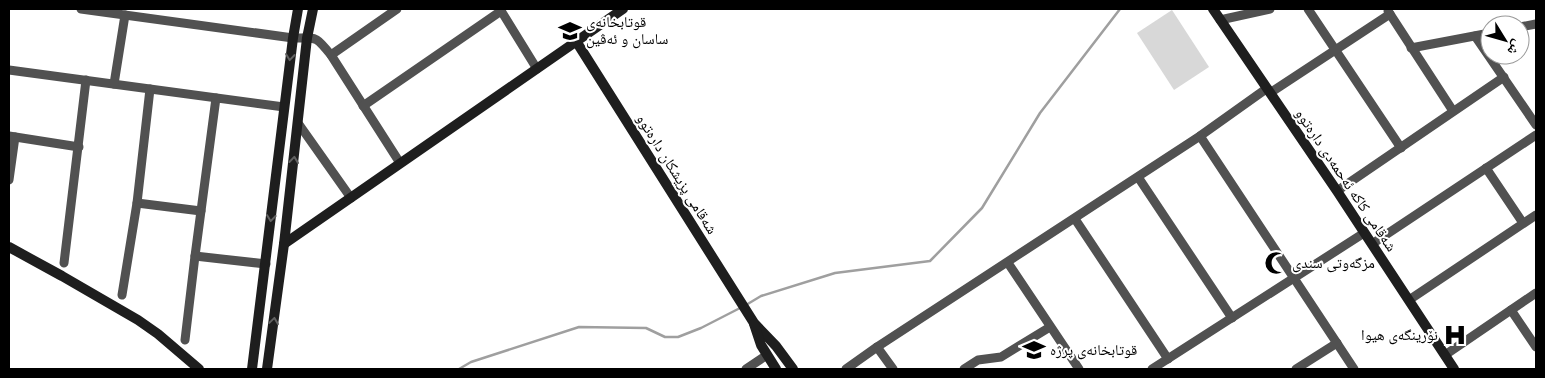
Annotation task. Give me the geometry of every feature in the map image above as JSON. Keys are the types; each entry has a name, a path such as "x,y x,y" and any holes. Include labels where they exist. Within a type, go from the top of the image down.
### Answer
{"street":[{"path":"81,9 292,38 315,38 320,40 400,163"},
{"path":"252,369 292,38 298,9"},
{"path":"267,369 284,244 307,38 313,9"},
{"path":"331,55 396,9"},
{"name":"شەقامی کاکە ئەحمەدی دارەتوو","path":"1213,9 1337,191 1454,369"},
{"path":"1220,20 1270,9"},
{"path":"1308,9 1401,148"},
{"path":"363,106 500,10 537,69"},
{"path":"284,244 576,42 619,10"},
{"path":"846,369 1268,91 1336,50 1388,11 1453,111"},
{"path":"114,84 125,15"},
{"path":"1412,48 1480,35"},
{"path":"1475,36 1536,125"},
{"name":"شەقامی پزیشکان دارەتوو","path":"576,42 762,335 767,355 776,369"},
{"path":"9,70 284,107"},
{"path":"1337,191 1504,77"},
{"path":"64,263 86,80"},
{"path":"122,295 150,89"},
{"path":"185,340 194,256 216,98"},
{"path":"298,123 351,198"},
{"path":"1372,244 1536,134"},
{"path":"1200,136 1354,369"},
{"path":"9,180 12,137 79,147"},
{"path":"1486,168 1523,223"},
{"path":"1138,177 1232,318"},
{"path":"136,203 200,211"},
{"path":"1409,300 1536,214"},
{"path":"1075,219 1168,359"},
{"path":"1152,369 1364,233"},
{"path":"9,248 138,320 199,369"},
{"path":"194,256 266,264"},
{"path":"1008,263 1079,369"},
{"path":"1445,356 1536,293"},
{"path":"1511,310 1536,347"},
{"path":"964,369 978,360 1001,357 1050,327"},
{"name":"شەقامی پزیشکان دارەتوو","path":"762,335 776,346 793,369"},
{"path":"1296,369 1337,343"},
{"path":"877,347 893,369"},
{"path":"746,369 767,355"}],"shaded area":[{"path":"1172,10 1209,67 1174,90 1137,33"}],"waterway":[{"path":"746,305 761,296 835,273 930,261 982,208 1040,113 1120,9"},
{"path":"459,369 471,362 579,327 646,328 665,337 678,337 701,328 742,307"}],"place":[{"name":"قوتابخانەی ساسان و ئەڤین","path":"570,31"},
{"name":"مزگەوتی سندی","path":"1276,263"},
{"name":"نۆرینگەی هیوا","path":"1455,335"},
{"name":"قوتابخانەی پرژە","path":"1034,350"}]}
